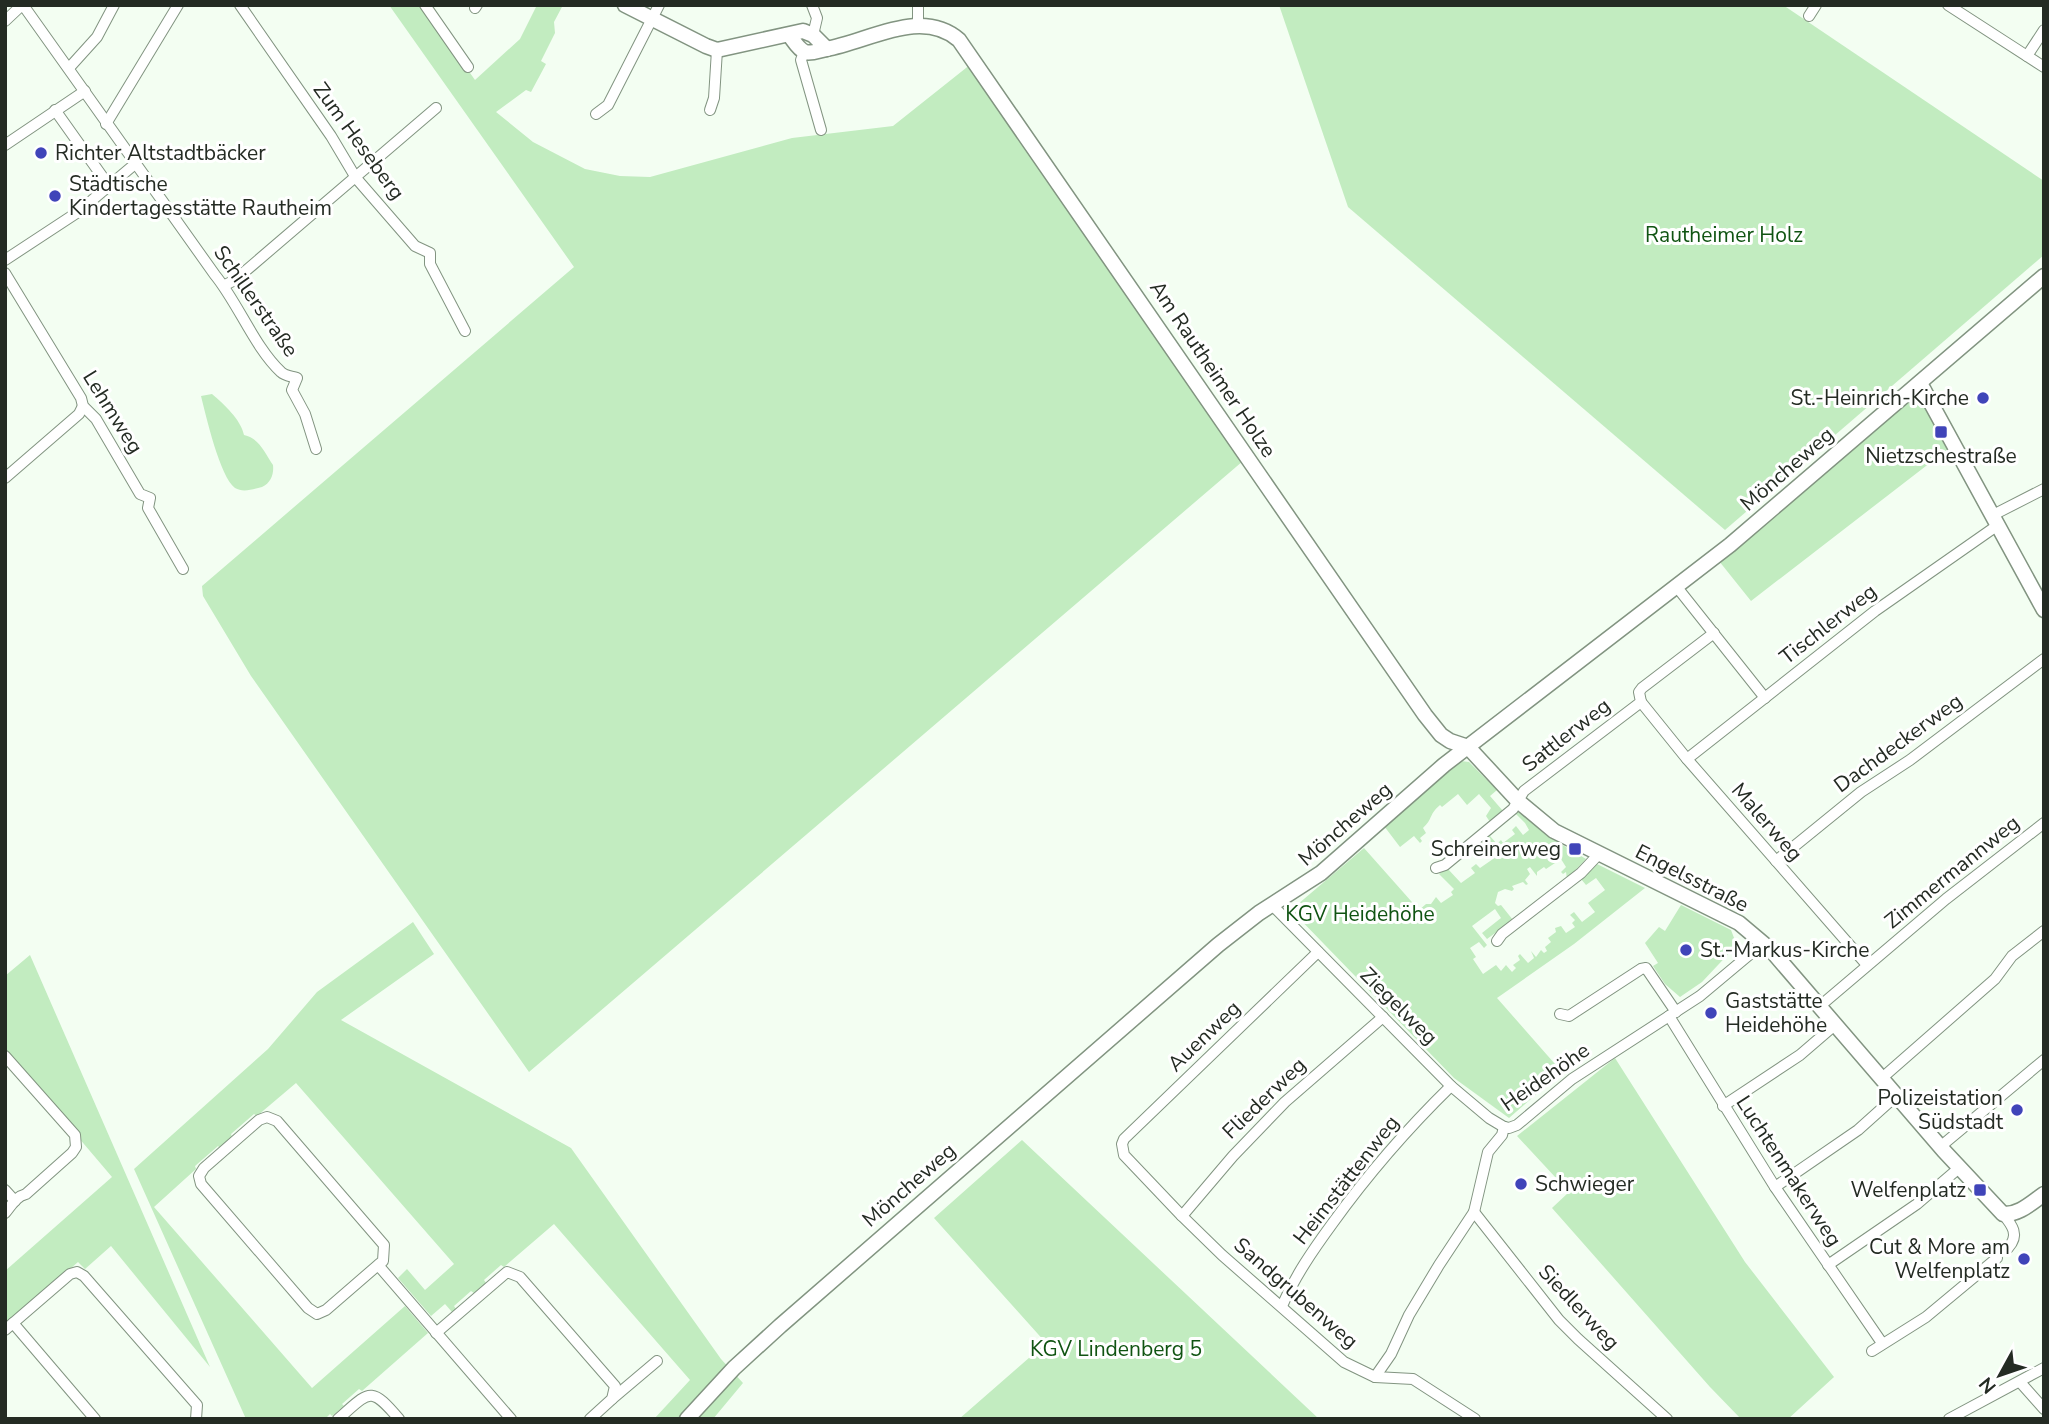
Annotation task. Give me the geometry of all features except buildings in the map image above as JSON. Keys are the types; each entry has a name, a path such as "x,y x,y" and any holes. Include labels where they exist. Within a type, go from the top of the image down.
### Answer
{"street":[{"path":"5,21 22,5"},
{"name":"Schillerstraße","path":"22,5 215,275 225,285 261,346 283,374 297,378 292,390 316,449"},
{"path":"69,68 97,37 114,5"},
{"path":"106,124 178,5"},
{"name":"Zum Heseberg","path":"240,5 331,136 356,178 415,246 430,253 430,264 465,331"},
{"path":"425,5 468,66"},
{"path":"625,5 656,12 706,46 717,50 803,31 813,35 827,49"},
{"path":"812,5 817,18 813,35"},
{"path":"918,5 918,25"},
{"path":"1809,16 1816,5"},
{"path":"1948,5 2044,67"},
{"path":"596,114 608,106 656,12"},
{"name":"Am Rautheimer Holze","path":"804,52 827,49 918,25 943,28 968,50 1425,715 1441,735 1468,747"},
{"path":"2027,56 2044,30"},
{"path":"790,36 804,52 801,60 821,130"},
{"path":"710,110 714,97 717,50"},
{"path":"5,145 85,91"},
{"path":"225,285 235,281 436,108"},
{"path":"55,110 109,186"},
{"path":"5,260 78,212 135,164"},
{"name":"Lehmweg","path":"5,273 81,398 83,406 96,419 140,494 150,498 148,508 183,569"},
{"name":"Möncheweg","path":"687,1419 730,1371 779,1326 1217,944 1242,924 1321,873 1468,747 1748,531 2044,276"},
{"path":"1920,383 1995,520 2040,593 2044,610"},
{"path":"5,478 79,414 83,406"},
{"path":"1995,520 2044,489"},
{"name":"Tischlerweg","path":"1687,759 1995,520"},
{"path":"1676,586 1765,698"},
{"name":"Sattlerweg","path":"1436,868 1445,864 1503,817 1524,791 1641,702 1639,692 1642,688 1714,633"},
{"name":"Dachdeckerweg","path":"1776,861 1861,792 1910,760 2044,659"},
{"name":"Malerweg","path":"1641,702 1687,759 1867,965"},
{"name":"Engelsstraße","path":"1468,747 1518,801 1554,831 1739,923 1771,950 1959,1168"},
{"name":"Zimmermannweg","path":"1820,1006 1946,899 2044,823"},
{"path":"1497,942 1502,934 1581,873 1598,855"},
{"name":"Ziegelweg","path":"1272,905 1451,1086 1504,1127"},
{"path":"1882,1078 1995,979 2012,956 2044,931"},
{"name":"Heidehöhe","path":"1375,1377 1391,1354 1409,1315 1439,1265 1474,1212 1488,1152 1502,1135 1504,1127 1517,1125 1572,1079 1718,983 1755,950 1761,947 1771,950"},
{"name":"Auenweg","path":"1122,1149 1125,1139 1318,952"},
{"name":"Luchtenmakerweg","path":"1560,1014 1569,1016 1646,968 1723,1106 1882,1343"},
{"name":"Fliederweg","path":"1182,1216 1233,1156 1285,1102 1383,1017"},
{"path":"1723,1106 1800,1055 1836,1024"},
{"path":"5,1056 75,1135 76,1147 63,1162 26,1194 15,1200 5,1213"},
{"path":"1940,1147 2044,1059"},
{"name":"Heimstättenweg","path":"1282,1306 1302,1266 1360,1187 1394,1145 1451,1086"},
{"path":"1775,1187 1858,1130 1897,1095"},
{"path":"267,1117 276,1121 384,1245 383,1261 378,1265 326,1310 317,1314 308,1308 201,1185 199,1176 204,1168 259,1120 267,1117"},
{"name":"Sandgrubenweg","path":"1122,1149 1182,1216 1264,1293 1344,1362 1375,1377 1413,1379 1475,1419"},
{"path":"1828,1265 1917,1205 1959,1168 2003,1213 2014,1230 2014,1238 2008,1248"},
{"path":"5,1189 15,1200"},
{"path":"2003,1213 2012,1214 2022,1210 2044,1194"},
{"name":"Siedlerweg","path":"1474,1212 1559,1320 1667,1419"},
{"path":"1872,1351 1926,1317 1997,1258"},
{"path":"378,1265 511,1419"},
{"path":"95,1419 9,1326 70,1274 77,1272 84,1276 197,1405 196,1419"},
{"path":"436,1333 508,1272 520,1277 615,1387 612,1399"},
{"path":"590,1419 657,1361"},
{"path":"1951,1418 2044,1368"},
{"path":"2020,1382 2044,1409"},
{"path":"338,1419 364,1396 373,1394 382,1399 399,1419"}],"green space":[{"path":"389,5 422,5 475,80 520,39 537,5 563,5 554,22 555,33 541,61 546,64 531,92 526,90 496,112 533,142 585,169 620,176 650,177 792,138 893,126 971,64 1243,461 529,1072 251,676 203,596 202,586 574,267"},
{"name":"Rautheimer Holz","path":"1279,5 1783,5 2044,181 2044,255 1725,530 1348,207"},
{"path":"212,394 227,407 244,435 254,439 273,465 271,478 262,487 241,490 229,482 214,445 201,396"},
{"path":"1917,394 1921,396 1948,449 1751,601 1719,561 1777,515"},
{"path":"1461,761 1469,762 1497,790 1490,796 1503,811 1490,822 1486,816 1491,808 1479,794 1467,805 1458,794 1434,811 1423,828 1426,833 1420,838 1420,843 1414,836 1400,847 1384,826"},
{"name":"KGV Heidehöhe","path":"1517,810 1546,835 1586,859 1567,879 1566,872 1561,872 1566,867 1561,859 1546,869 1544,867 1537,872 1537,876 1530,867 1527,869 1530,874 1525,880 1528,884 1523,882 1512,886 1512,891 1505,889 1498,892 1495,903 1501,905 1513,920 1487,939 1482,933 1501,918 1495,909 1472,926 1487,945 1484,948 1479,942 1470,948 1476,957 1473,959 1483,974 1496,965 1501,971 1506,965 1512,972 1516,968 1513,965 1520,960 1520,954 1528,963 1534,958 1531,951 1536,957 1541,950 1544,953 1547,951 1545,947 1551,942 1548,938 1556,932 1555,928 1561,926 1566,933 1575,927 1572,923 1575,920 1570,915 1574,912 1582,922 1595,912 1588,903 1605,890 1596,878 1586,885 1581,879 1597,864 1645,888 1574,944 1497,998 1562,1072 1509,1118 1454,1078 1291,910 1364,848 1419,910 1426,904 1431,904 1436,897 1441,903 1453,895 1451,892 1454,889 1439,874 1447,868 1461,883 1475,873 1471,868 1476,864 1480,868 1493,859 1491,853 1482,847 1478,850 1474,845 1496,827 1498,829 1490,836 1497,844 1515,834 1512,830 1516,826 1523,835 1529,830 1514,812"},
{"path":"1681,905 1731,930 1736,943 1702,982 1680,997 1665,984 1653,966 1658,963 1645,943 1659,927 1665,931"},
{"path":"413,922 434,954 341,1020 571,1148 721,1359 743,1383 713,1419 654,1419 690,1380 554,1224 504,1267 501,1265 484,1280 486,1283 474,1293 471,1291 454,1306 456,1309 452,1312 445,1304 431,1316 398,1278 407,1269 425,1290 454,1264 296,1083 231,1134 232,1137 195,1166 196,1169 154,1207 312,1388 405,1306 428,1333 362,1391 359,1389 332,1416 330,1414 325,1419 246,1419 134,1169 268,1049 317,992"},
{"path":"30,955 210,1367 111,1246 85,1269 78,1262 5,1323 5,1271 112,1177 5,1051 5,976"},
{"path":"1615,1058 1745,1262 1834,1377 1788,1419 1741,1419 1710,1387 1552,1208 1569,1192 1517,1136"},
{"name":"KGV Lindenberg 5","path":"1022,1140 1319,1419 959,1419 1046,1343 934,1218"}],"place":[{"name":"Richter Altstadtbäcker","path":"41,153"},
{"name":"Städtische Kindertagesstätte Rautheim","path":"55,196"},
{"name":"St.-Heinrich-Kirche","path":"1983,398"},
{"name":"Nietzschestraße","path":"1941,432"},
{"name":"Schreinerweg","path":"1575,849"},
{"name":"St.-Markus-Kirche","path":"1686,950"},
{"name":"Gaststätte Heidehöhe","path":"1711,1013"},
{"name":"Polizeistation Südstadt","path":"2017,1110"},
{"name":"Schwieger","path":"1521,1184"},
{"name":"Welfenplatz","path":"1980,1190"},
{"name":"Cut & More am Welfenplatz","path":"2024,1259"}]}
